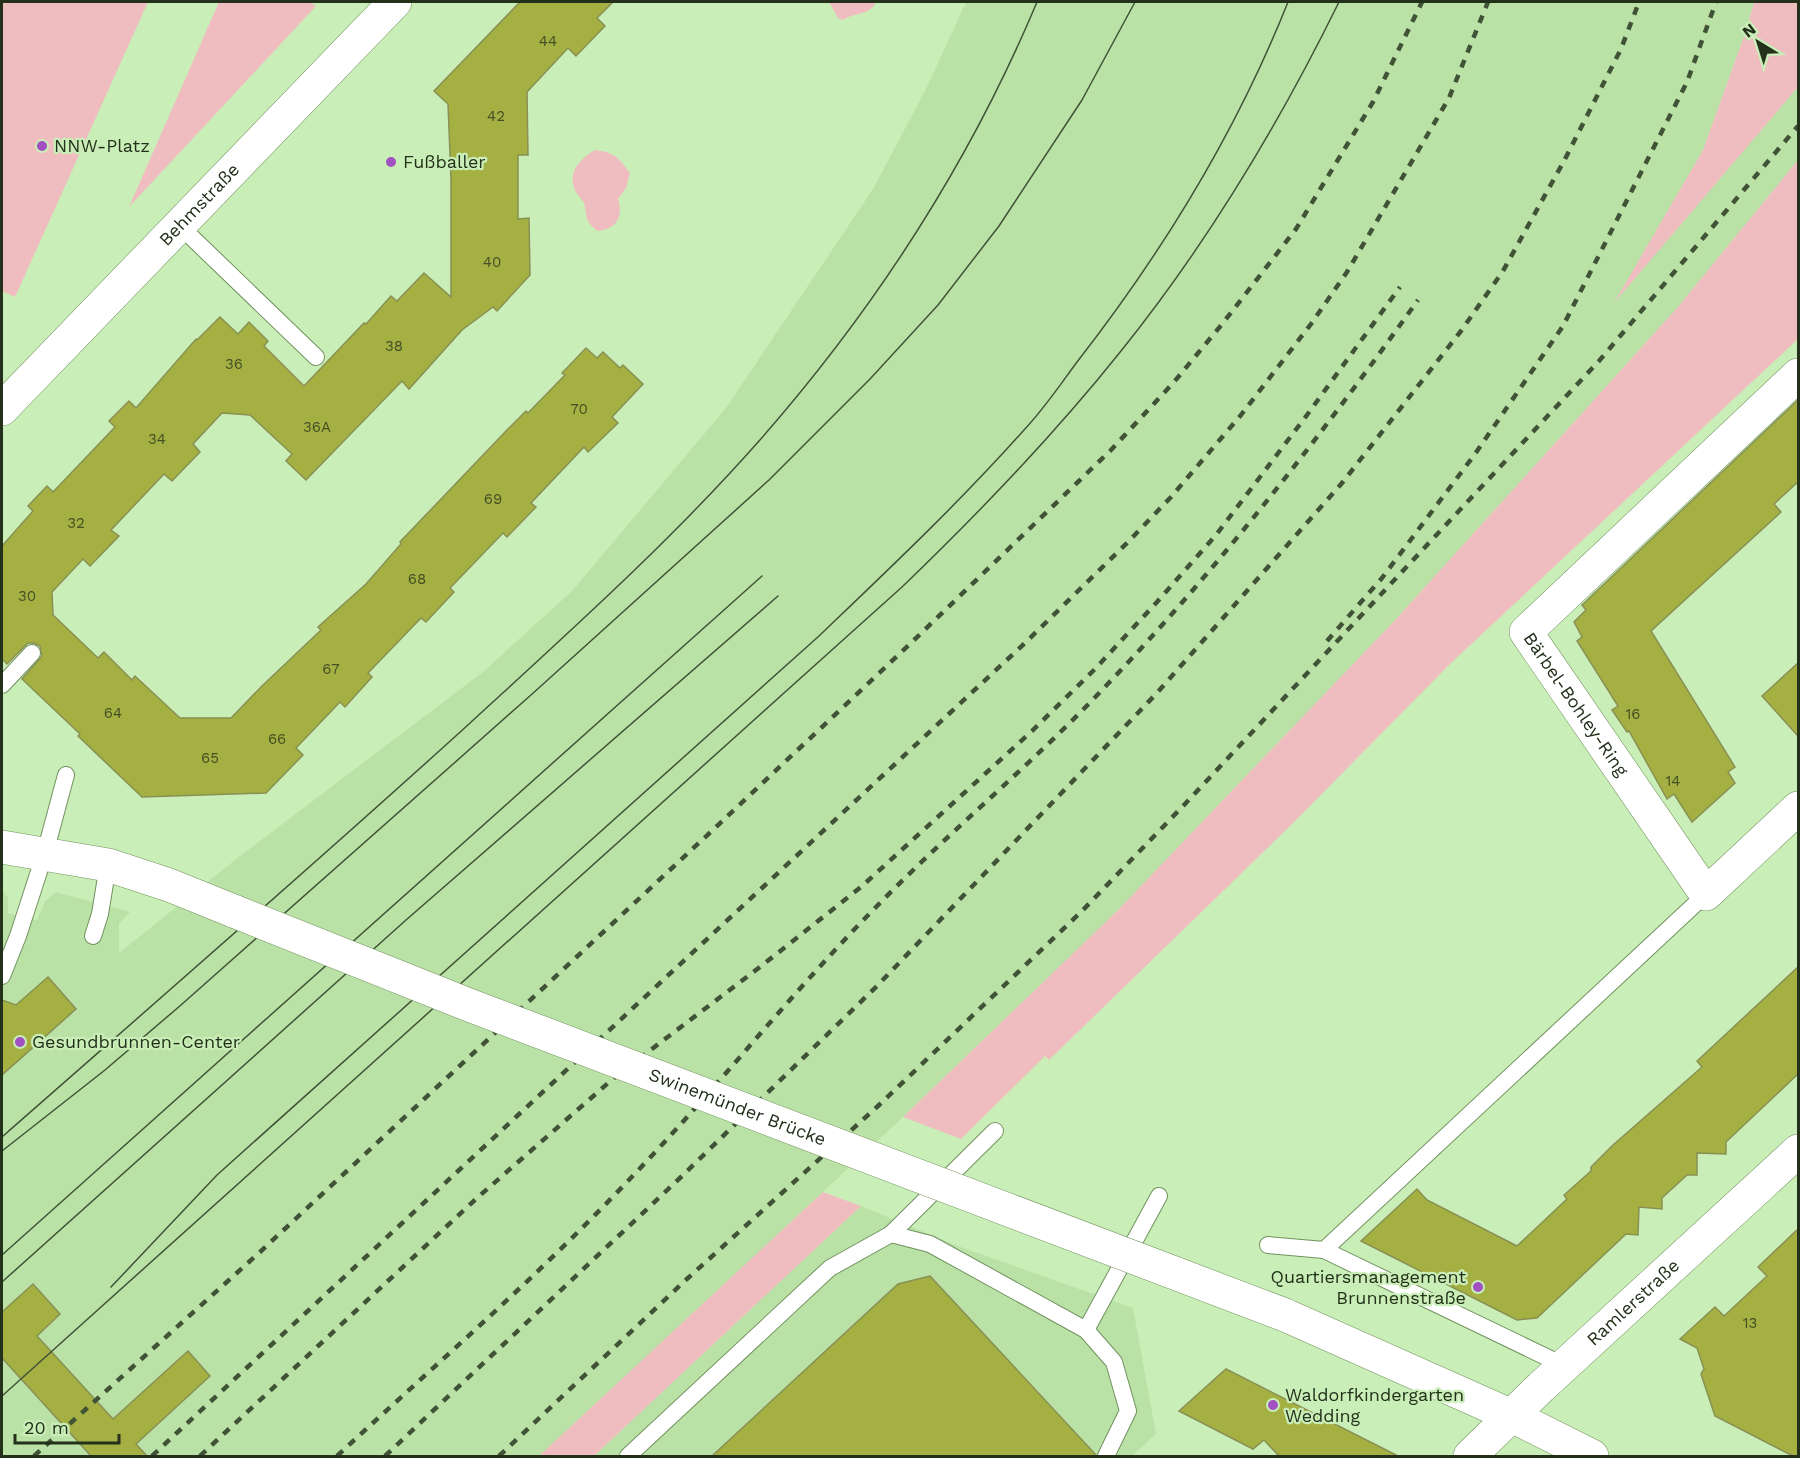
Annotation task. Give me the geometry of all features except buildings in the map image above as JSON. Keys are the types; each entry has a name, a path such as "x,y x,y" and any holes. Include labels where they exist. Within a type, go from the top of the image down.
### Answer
{"street":[{"name":"Behmstraße","path":"2,409 395,2"},
{"name":"Bärbel-Bohley-Ring","path":"1706,894 1526,632 1798,375"},
{"path":"1706,894 1798,808"},
{"name":"Swinemünder Brücke","path":"2,847 108,865 192,895 480,1009 1285,1315 1512,1416 1592,1456"},
{"name":"Ramlerstraße","path":"1470,1456 1798,1151"}],"lane":[{"path":"180,226 316,357"},
{"path":"2,685 32,652"},
{"path":"2,976 18,936 45,853 66,775"},
{"path":"93,936 100,914 108,865"},
{"path":"1324,1250 1706,894"},
{"path":"628,1456 830,1268 891,1234 995,1131"},
{"path":"1086,1330 1159,1196"},
{"path":"891,1234 930,1244 1086,1330 1113,1362 1128,1411 1106,1456"},
{"path":"1268,1245 1324,1250 1565,1366"}],"shaded area":[{"name":"NNW-Platz","path":"2,2 148,2 15,297 2,291"},
{"path":"219,2 310,2 316,6 129,207"},
{"path":"829,2 876,2 870,10 843,20 838,18"},
{"path":"966,2 1754,2 1747,28 1703,150 1617,299 1798,87 1798,160 1677,308 1397,618 1117,911 903,1117 541,1456 2,1456 2,890 8,898 8,913 37,920 45,901 56,892 130,912 119,923 119,953 240,856 483,672 572,591 726,408 873,189 926,89"},
{"path":"1754,2 1798,2 1798,87 1614,303 1703,150 1747,28"},
{"path":"595,150 607,152 616,157 630,173 626,188 618,199 620,211 617,221 610,228 598,231 588,222 584,203 573,185 576,167"},
{"path":"1798,160 1798,339 1451,663 1293,823 1049,1060 1045,1056 961,1139 903,1117 1117,911 1397,618 1677,308"},
{"path":"823,1192 861,1206 594,1456 539,1456"},
{"path":"861,1206 955,1245 1133,1308 1156,1434 1132,1456 594,1456"}],"tram line":[{"path":"2,1137 295,880 544,656 690,515 759,441 842,340 916,232 981,120 1011,61 1037,2"},
{"path":"2,1151 105,1070 181,1005 531,695 769,480 870,379 938,305 999,226 1082,100 1135,2"},
{"path":"111,1287 217,1175 819,636 924,535 1000,457 1052,397 1139,278 1168,234 1245,97 1288,2"},
{"path":"2,1396 902,587 987,502 1096,382 1183,268 1212,226 1266,138 1339,2"},
{"path":"2,1255 762,576"},
{"path":"2,1282 406,920 778,596"}],"railway":[{"path":"34,1456 260,1252 716,827 1111,450 1174,382 1296,229 1373,102 1422,2"},
{"path":"152,1456 1025,643 1171,497 1241,415 1311,324 1347,272 1449,98 1488,2"},
{"path":"385,1456 681,1177 878,985 1156,694 1342,483 1461,331 1503,271 1564,161 1621,49 1639,2"},
{"path":"1327,641 1382,578 1475,454 1563,326 1687,82 1716,2"},
{"path":"499,1456 688,1278 878,1106 1082,911 1599,361 1798,126"},
{"path":"200,1456 477,1198 615,1077 861,887 1032,731 1094,670 1216,535 1400,287"},
{"path":"337,1456 520,1288 591,1219 690,1114 845,939 933,851 1047,745 1102,690 1187,597 1267,501 1418,300"}],"place":[{"name":"NNW-Platz","path":"42,146"},
{"name":"Fußballer","path":"391,162"},
{"name":"Gesundbrunnen-Center","path":"20,1042"},
{"name":"Quartiersmanagement Brunnenstraße","path":"1478,1287"},
{"name":"Waldorfkindergarten Wedding","path":"1273,1405"}]}
